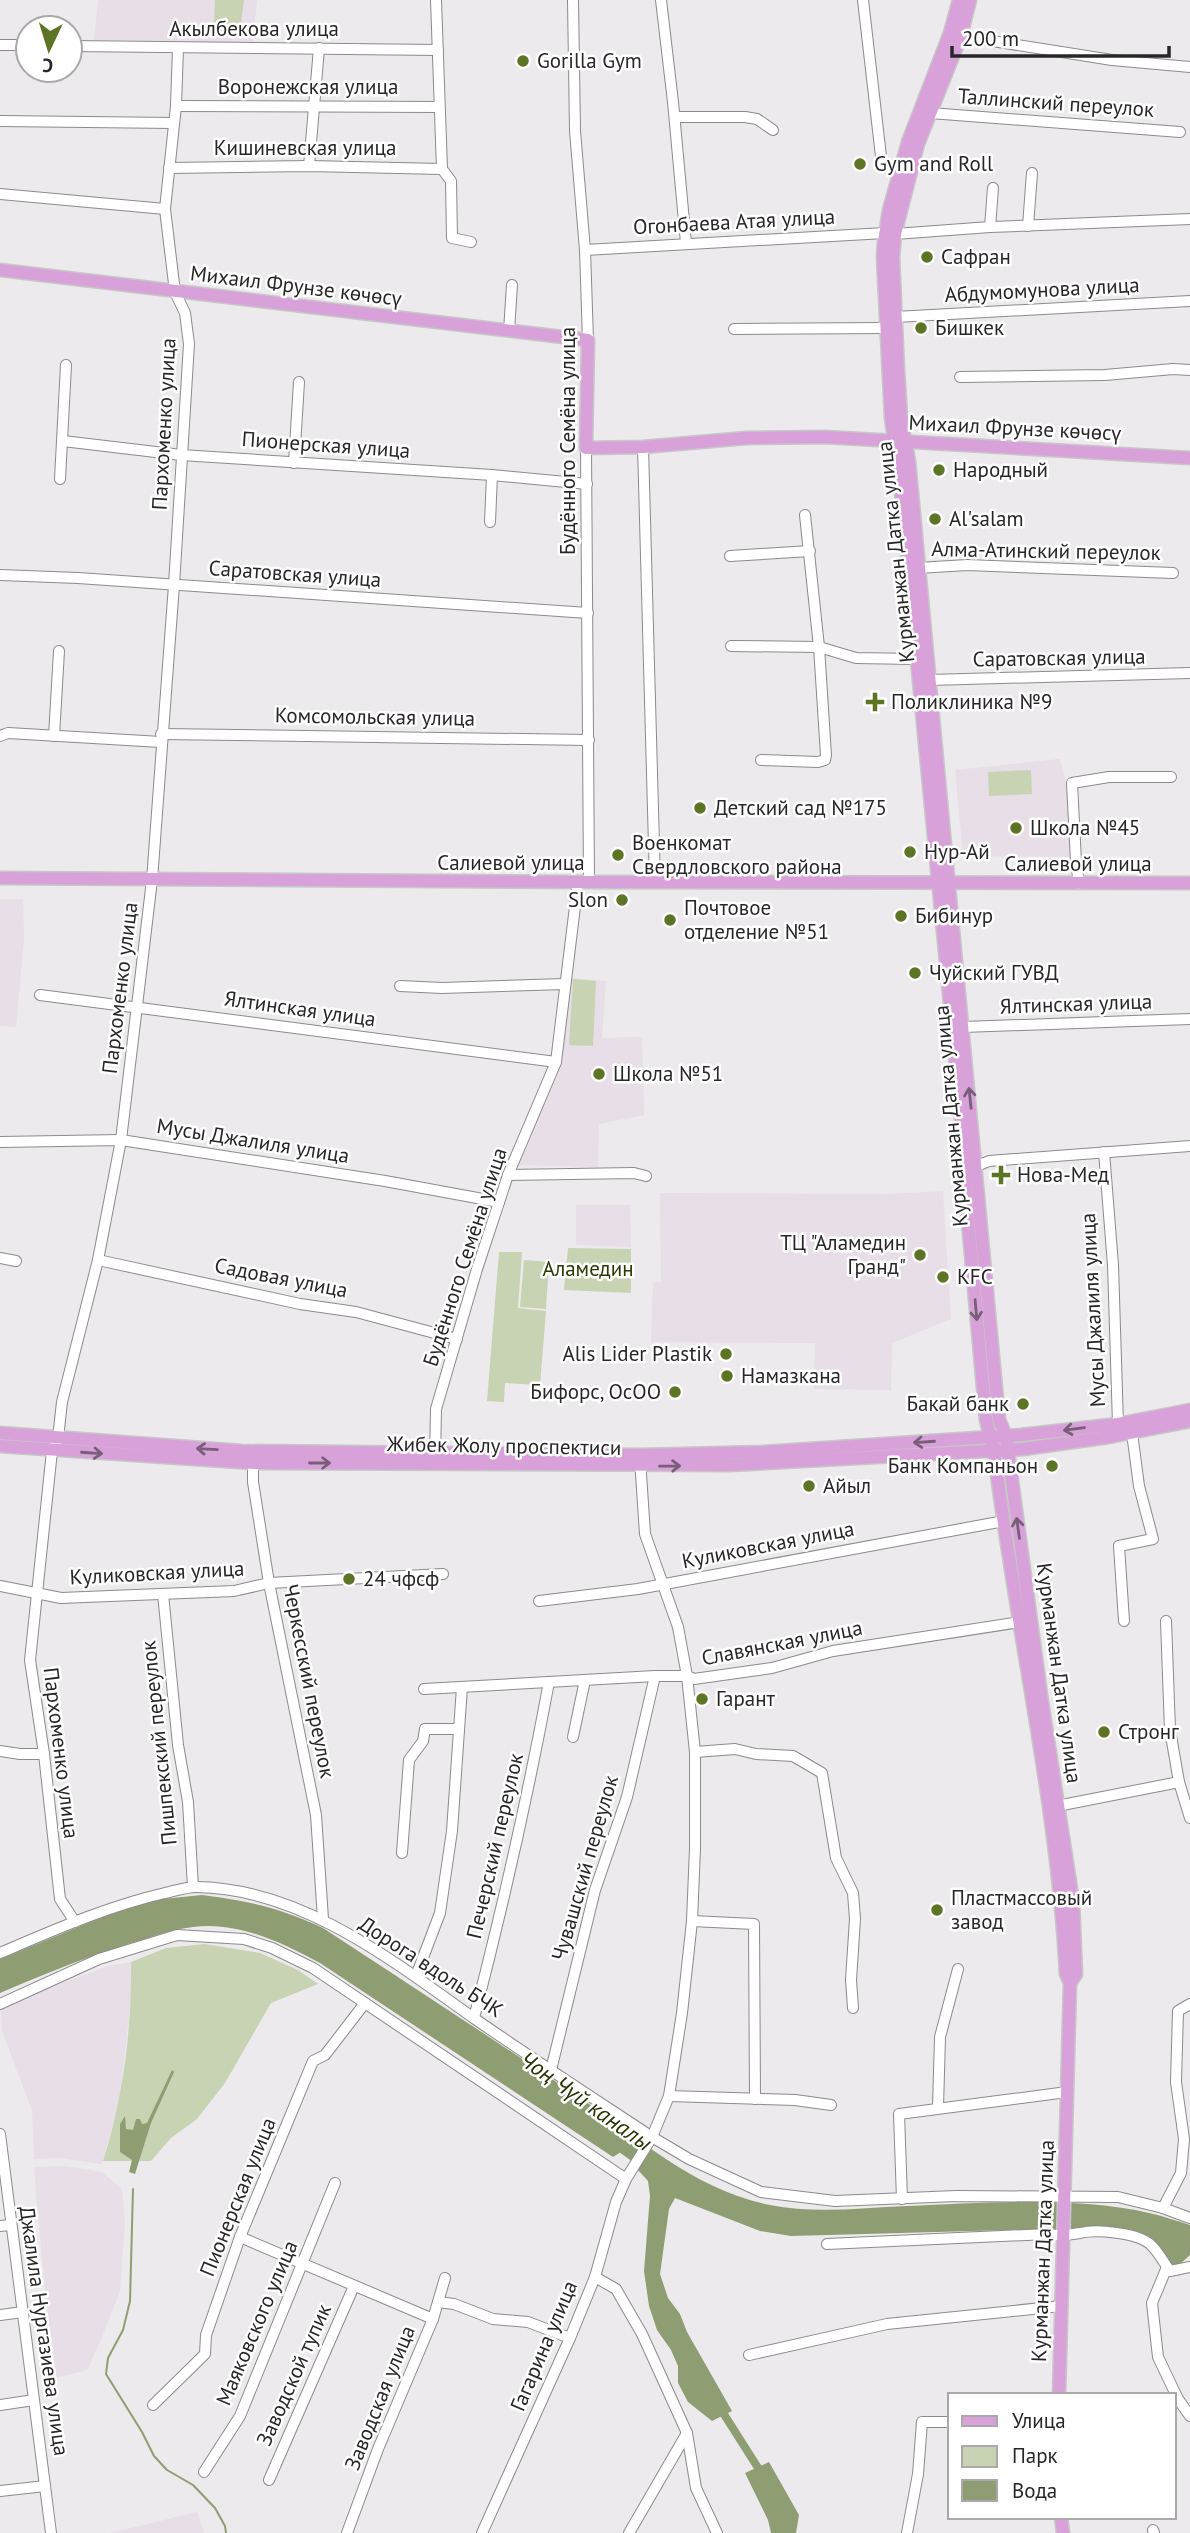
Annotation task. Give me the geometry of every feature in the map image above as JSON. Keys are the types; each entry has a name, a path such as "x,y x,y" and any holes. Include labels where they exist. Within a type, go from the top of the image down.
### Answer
{"main road":[{"name":"Курманжан Датка улица","path":"959,0 950,33 908,142 890,233 900,440 916,659 963,1027 999,1420 1006,1436 1008,1450 1054,1807 1066,1975 1070,1983 1059,2393"},
{"name":"Курманжан Датка улица","path":"970,0 961,36 930,113 883,257 886,328 891,418 909,461 929,680 965,1189 986,1420 992,1437 1020,1622 1054,1807"},
{"name":"Михаил Фрунзе көчөсү","path":"0,270 587,340"},
{"name":"Будённого Семёна улица","path":"586,448 587,340"},
{"name":"Михаил Фрунзе көчөсү","path":"586,448 643,447 746,438 900,440 1190,458"},
{"name":"Салиевой улица","path":"0,878 1190,883"},
{"name":"Жибек Жолу проспектиси","path":"640,1461 1006,1436 1118,1424 1190,1410"},
{"name":"Жибек Жолу проспектиси","path":"0,1446 52,1451 253,1457 813,1462 1008,1450 1132,1433 1190,1421"},
{"name":"Жибек Жолу проспектиси","path":"0,1433 253,1457"}],"street":[{"path":"436,0 442,169 448,175 452,186 452,238 471,242"},
{"name":"Будённого Семёна улица","path":"573,0 575,131 585,250 587,340"},
{"path":"661,0 686,243"},
{"path":"863,0 882,165"},
{"path":"961,36 1112,60 1190,67"},
{"name":"Акылбекова улица","path":"84,46 438,50"},
{"name":"Пархоменко улица","path":"75,1922 60,1899 44,1754 30,1660 52,1451 58,1438 62,1402 98,1260 121,1140 152,880 174,586 188,327 176,292 165,209 176,106 178,48"},
{"path":"309,166 318,48"},
{"name":"Воронежская улица","path":"176,106 439,107"},
{"name":"Таллинский переулок","path":"930,113 1180,132"},
{"path":"675,117 745,117 757,119 773,130"},
{"path":"0,121 174,124"},
{"name":"Кишиневская улица","path":"169,168 309,166 442,169"},
{"path":"1028,226 1032,173"},
{"path":"990,227 993,188"},
{"path":"0,194 165,209"},
{"name":"Огонбаева Атая улица","path":"585,250 990,227 1190,219"},
{"path":"509,331 512,285"},
{"name":"Абдумомунова улица","path":"895,317 1190,302"},
{"path":"734,329 886,328"},
{"path":"60,479 66,365"},
{"path":"960,377 1105,375 1190,370"},
{"path":"294,463 299,382"},
{"name":"Пионерская улица","path":"63,441 181,455 492,475 587,484"},
{"path":"643,447 655,882"},
{"name":"Будённого Семёна улица","path":"435,1458 436,1409 457,1339 508,1175 556,1062 565,984 583,882 589,740 586,448"},
{"path":"490,522 492,475"},
{"path":"761,760 825,760 826,755 819,647 805,515"},
{"path":"730,556 810,551"},
{"name":"Алма-Атинский переулок","path":"918,568 967,565 1173,573"},
{"name":"Саратовская улица","path":"0,575 588,613"},
{"path":"731,646 819,647 856,658 916,659"},
{"path":"54,736 59,651"},
{"name":"Саратовская улица","path":"929,680 1190,673"},
{"name":"Комсомольская улица","path":"0,736 8,733 161,738 589,740"},
{"path":"1079,884 1072,783 1109,777 1171,777"},
{"path":"400,986 442,988 565,984"},
{"name":"Ялтинская улица","path":"40,995 556,1062"},
{"name":"Ялтинская улица","path":"963,1027 1190,1019"},
{"name":"Мусы Джалиля улица","path":"0,1142 121,1140 385,1181 499,1202"},
{"path":"977,1166 989,1161 1190,1146"},
{"name":"Мусы Джалиля улица","path":"1104,1152 1113,1265 1118,1424"},
{"path":"508,1175 634,1173 646,1176"},
{"path":"0,1258 16,1261"},
{"name":"Садовая улица","path":"98,1260 300,1304 356,1312 457,1339"},
{"path":"1124,1621 1119,1546 1153,1539 1139,1486 1132,1433"},
{"name":"Черкесский переулок","path":"253,1457 253,1482 269,1583 316,1815 323,1919"},
{"path":"0,2004 99,1959 177,1935 244,1939 272,1948 313,1968 629,2175 650,2139 669,2096 692,1921 695,1848 695,1752 687,1675 678,1627 645,1534 640,1461"},
{"name":"Куликовская улица","path":"539,1601 664,1584 1004,1521"},
{"name":"Куликовская улица","path":"0,1587 61,1598 234,1591 269,1583 443,1574"},
{"name":"Пишпекский переулок","path":"163,1594 177,1745 187,1802 193,1887"},
{"path":"1166,1621 1170,1730 1179,1782 1190,1818"},
{"name":"Славянская улица","path":"424,1689 655,1676 687,1675 694,1679 772,1668 833,1651 1020,1622"},
{"name":"Чувашский переулок","path":"551,2070 595,1890 627,1797 655,1676"},
{"path":"573,1737 585,1680"},
{"name":"Печерский переулок","path":"474,2018 505,1897 550,1682"},
{"path":"416,1976 440,1913 452,1831 463,1687"},
{"path":"402,1853 409,1760 423,1741 425,1729 460,1729"},
{"path":"695,1752 735,1749 756,1755 793,1756 822,1773 835,1858 853,1893 853,2008"},
{"path":"0,1751 44,1754"},
{"path":"1054,1807 1179,1782"},
{"name":"Дорога вдоль БЧК","path":"0,1953 138,1899 193,1887 225,1889 287,1904 323,1919 416,1976 650,2139 761,2192 835,2202 1118,2197 1163,2207 1190,2218"},
{"path":"692,1921 754,1924 755,2099"},
{"path":"938,2107 940,2037 958,1969"},
{"name":"Пионерская улица","path":"153,2404 205,2354 206,2335 240,2237 313,2062 325,2055 365,2003"},
{"path":"1163,2207 1181,2172 1184,2139 1176,2082 1178,2011 1190,2004"},
{"path":"902,2199 900,2113 1067,2092"},
{"path":"669,2096 795,2100 831,2105"},
{"name":"Джалила Нургазиева улица","path":"0,2134 5,2226 23,2312 51,2533"},
{"name":"Гагарина улица","path":"482,2533 570,2338 595,2277 616,2202 629,2175"},
{"name":"Маяковского улица","path":"204,2472 240,2416 335,2183"},
{"path":"827,2244 1089,2232 1124,2234 1150,2244 1170,2271 1190,2267"},
{"path":"240,2237 433,2319"},
{"path":"1167,2267 1152,2303 1158,2357 1175,2393"},
{"path":"595,2277 616,2289 642,2334 687,2433 696,2488 717,2533"},
{"name":"Заводская улица","path":"347,2533 433,2319 446,2278"},
{"name":"Заводской тупик","path":"270,2480 354,2286"},
{"path":"438,2302 454,2304 494,2319 528,2322 570,2338"},
{"path":"749,2355 887,2324 1061,2306"},
{"path":"0,2315 23,2312"},
{"path":"1176,2395 1190,2416"},
{"path":"0,2405 34,2400"},
{"path":"907,2533 918,2474 922,2422 948,2423"},
{"path":"629,2533 687,2433"},
{"path":"0,2491 45,2486"}],"shaded area":[{"path":"98,0 257,0 253,42 94,40"},
{"name":"Школа №45","path":"1060,759 1070,801 1071,857 963,856 955,770"},
{"path":"0,899 23,899 24,939 16,1027 0,1026"},
{"name":"Школа №51","path":"570,978 606,981 602,1038 642,1037 644,1115 599,1124 598,1167 518,1165 547,1087 562,1060"},
{"path":"943,1191 951,1319 892,1343 891,1390 814,1389 815,1343 651,1342 653,1283 661,1282 660,1193 890,1194"},
{"path":"576,1205 630,1205 631,1247 576,1245"},
{"path":"131,1962 132,1994 119,2101 102,2164 59,2158 34,2159 32,2110 2,2031 1,2009 108,1966"},
{"path":"64,2166 102,2172 122,2189 125,2222 120,2291 100,2342 87,2370 56,2378 34,2167"},
{"path":"197,2512 204,2533 110,2533 156,2522"}],"green space":[{"path":"215,0 244,0 240,30 226,33 216,28"},
{"path":"1031,770 1032,794 989,796 988,772"},
{"path":"573,979 596,981 593,1046 569,1045"},
{"name":"Аламедин","path":"568,1248 631,1249 631,1293 564,1290"},
{"path":"499,1252 522,1252 518,1308 546,1311 540,1385 505,1383 504,1402 487,1401"},
{"path":"524,1260 549,1262 546,1309 520,1307"},
{"path":"205,1944 260,1953 298,1970 318,1984 271,2003 225,2083 197,2119 171,2138 151,2161 103,2161 116,2113 125,2063 131,1962 166,1948"}],"water":[{"path":"202,1895 264,1906 323,1928 579,2097 669,2161 717,2188 743,2198 787,2208 821,2210 966,2203 1091,2204 1154,2214 1190,2225 1190,2255 1178,2266 1173,2266 1156,2244 1087,2228 791,2236 760,2231 675,2198 669,2209 660,2274 668,2298 680,2314 687,2332 732,2411 712,2421 688,2402 678,2383 678,2366 657,2330 649,2306 644,2271 650,2196 648,2181 637,2169 643,2161 624,2150 613,2157 320,1963 253,1933 224,1927 200,1926 166,1932 105,1951 0,1993 0,1959 105,1916 153,1900"},
{"path":"172,2070 174,2072 151,2123 135,2174 129,2172 132,2160 120,2152 120,2124 125,2116 126,2129 133,2130 136,2119 140,2119 142,2124 147,2123"},
{"path":"769,2462 799,2515 796,2533 771,2533 768,2520 745,2473"}],"waterway":[{"name":"Чоң Чүй каналы","path":"616,2145 640,2162"},
{"path":"133,2189 130,2301 123,2330 108,2358 106,2374 154,2456 167,2470 193,2485 215,2508 226,2533"},
{"path":"720,2408 762,2474"}],"place":[{"name":"Gorilla Gym","path":"523,61"},
{"name":"Gym and Roll","path":"860,164"},
{"name":"Сафран","path":"927,257"},
{"name":"Бишкек","path":"921,328"},
{"name":"Народный","path":"939,470"},
{"name":"Al'salam","path":"935,519"},
{"name":"Поликлиника №9","path":"875,702"},
{"name":"Детский сад №175","path":"700,808"},
{"name":"Школа №45","path":"1016,828"},
{"name":"Нур-Ай","path":"910,852"},
{"name":"Военкомат Свердловского района","path":"618,855"},
{"name":"Slon","path":"622,900"},
{"name":"Бибинур","path":"901,916"},
{"name":"Почтовое отделение №51","path":"670,920"},
{"name":"Чуйский ГУВД","path":"915,973"},
{"name":"Школа №51","path":"599,1074"},
{"name":"Нова-Мед","path":"1001,1175"},
{"name":"ТЦ \"Аламедин Гранд\"","path":"920,1255"},
{"name":"KFC","path":"943,1277"},
{"name":"Alis Lider Plastik","path":"726,1354"},
{"name":"Намазкана","path":"727,1376"},
{"name":"Бифорс, ОсОО","path":"675,1392"},
{"name":"Бакай банк","path":"1023,1404"},
{"name":"Банк Компаньон","path":"1052,1466"},
{"name":"Айыл","path":"809,1486"},
{"name":"24 чфсф","path":"349,1579"},
{"name":"Гарант","path":"702,1699"},
{"name":"Стронг","path":"1104,1732"},
{"name":"Пластмассовый завод","path":"937,1910"}]}
